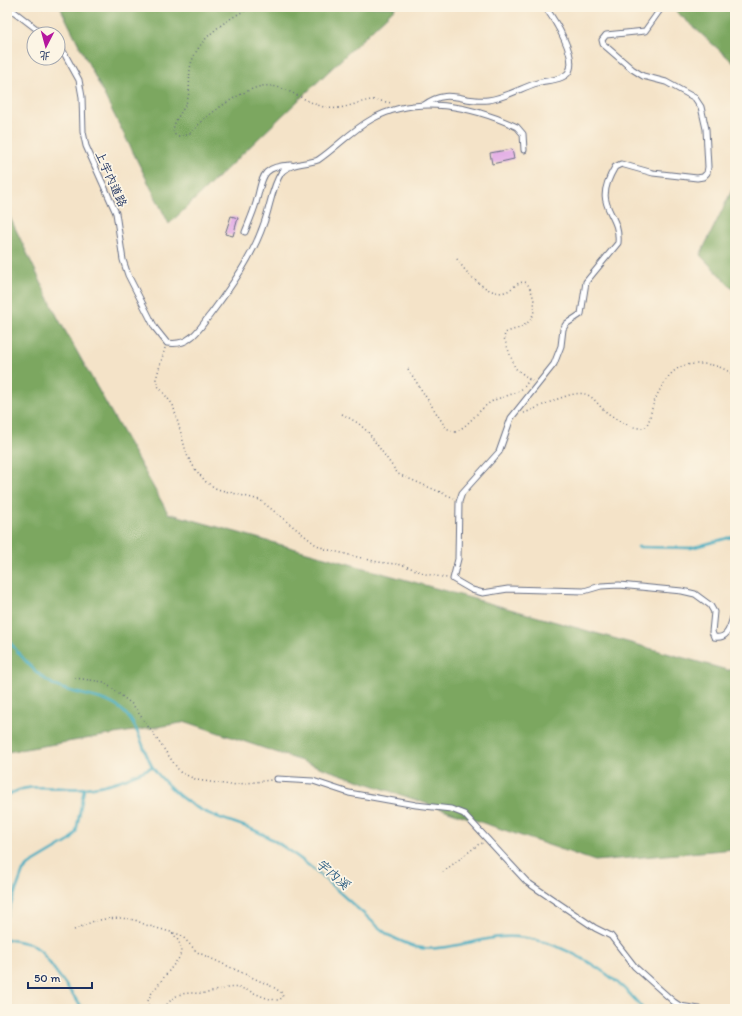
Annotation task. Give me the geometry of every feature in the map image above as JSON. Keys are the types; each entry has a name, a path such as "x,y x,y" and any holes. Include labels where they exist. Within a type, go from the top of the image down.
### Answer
{"lane":[{"path":"8,7 33,26"},
{"path":"423,105 434,98 448,95 488,100 537,83 558,79 568,73 571,66 571,57 557,26 545,7"},
{"path":"662,7 645,31 606,35 602,40 603,44 632,69 643,76 666,82 695,98 701,107 706,129 708,157 707,173 703,177 698,178 667,176 628,165 621,164 615,167 605,186 604,198 618,236 618,243 586,282 581,314 566,324 563,329 560,346 554,364 511,418 499,452 462,493 459,502 458,559 453,579 472,590 483,593 508,588 584,591 601,586 619,585 689,593 700,597 710,605 714,612 712,632 714,637 720,638 726,636 729,632 735,612"},
{"name":"上宇內道路","path":"66,56 79,80 82,97 83,132 86,146 116,213 123,260 128,275 155,328 167,343"},
{"path":"167,343 178,344 190,339 220,301 252,251 264,224 276,182 282,172 289,167 318,160 370,120 388,111 404,107 423,105 448,106 464,109 504,121 517,127 523,134 524,150"},
{"path":"244,232 253,212 260,181 264,174 282,165 300,165"},
{"path":"277,779 309,780 349,793 458,811 469,818 527,882 595,928 611,936 635,967 674,1002 680,1006 699,1009"}],"path":[{"path":"252,7 242,11 208,36 197,52 191,64 188,100 175,122 174,134 180,137 187,135 202,121 228,102 258,87 267,85 289,91 299,98 326,108 336,108 374,100 404,107"},
{"path":"457,259 469,274 493,292 505,292 521,282 527,283 534,298 533,315 524,326 505,333 504,338 515,368 529,379 538,383"},
{"path":"167,343 160,360 156,379 158,386 173,405 187,455 195,469 206,482 229,493 260,500 315,544 325,549 349,553 378,562 403,565 426,574 453,579"},
{"path":"511,418 559,399 577,394 585,394 611,416 639,429 645,428 651,418 652,407 658,393 676,369 689,364 706,364 726,368 735,376"},
{"path":"408,369 446,428 455,432 489,403 519,392 529,379"},
{"path":"342,414 358,423 368,432 398,474 442,492 459,502"},
{"path":"75,678 104,682 132,705 180,772 197,780 231,785 277,779"},
{"path":"443,872 479,844 490,842"},
{"path":"74,930 94,921 121,918 170,931 181,935 197,952 282,992 283,997 279,1000 274,1000 244,989 232,987 222,988 206,993 182,994 175,997 163,1009"},
{"path":"148,1009 148,1001 151,994 179,958 182,951 181,946 170,931"}],"green space":[{"path":"60,7 396,7 169,224"},
{"path":"671,7 735,7 735,64"},
{"path":"735,184 735,291 700,255"},
{"path":"7,211 58,318 168,513 727,670 735,670 735,849 595,861 187,722 7,752"}],"building":[{"path":"512,149 514,159 492,164 490,153"},
{"path":"231,216 238,218 233,236 225,234"}],"waterway":[{"path":"638,547 691,548 735,536"},
{"name":"宇內溪","path":"7,639 30,666 50,683 66,690 92,696 108,702 123,711 137,730 154,769 166,783 185,800 214,816 256,831 285,848 313,869 390,936 413,946 425,948 447,947 501,937 521,937 540,941 580,957 598,968 615,981 643,1009"},
{"name":"宇內溪","path":"7,796 25,788 45,787 76,789 94,787 128,778 152,767"},
{"path":"7,915 23,871 29,865 71,840 76,832 84,789"},
{"path":"7,939 31,944 41,951 83,1009"}]}
